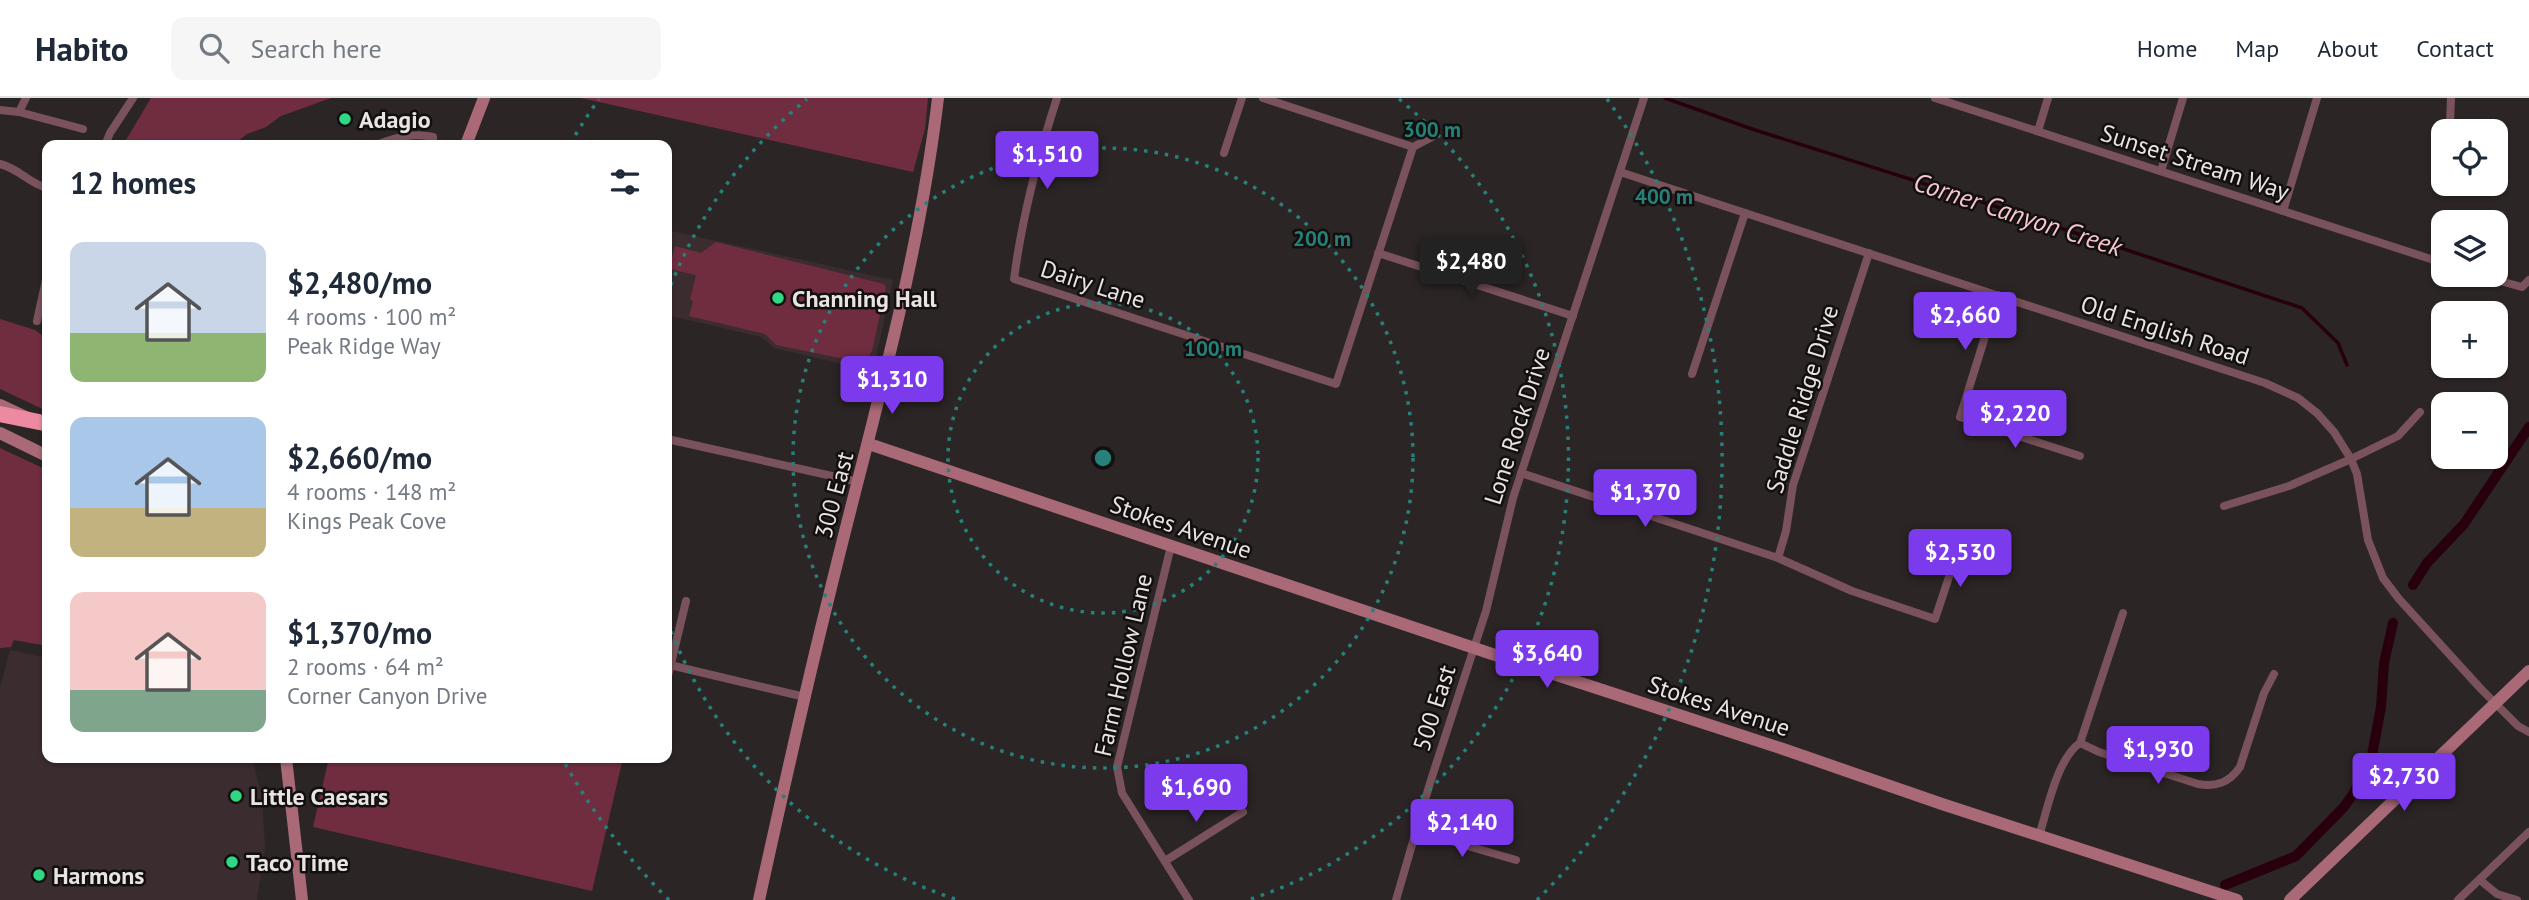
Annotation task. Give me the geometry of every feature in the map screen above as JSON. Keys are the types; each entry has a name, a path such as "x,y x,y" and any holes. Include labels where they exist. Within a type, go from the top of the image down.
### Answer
{"highway":[{"path":"0,414 42,424"}],"street":[{"path":"19,111 26,98"},
{"path":"107,140 133,98"},
{"path":"468,140 484,98"},
{"name":"300 East","path":"759,900 805,697 869,444 929,167 939,98"},
{"name":"Dairy Lane","path":"1057,98 1042,148 1017,254 1014,279 1336,384 1378,253"},
{"path":"1224,153 1242,98"},
{"path":"1263,98 1413,147"},
{"name":"Lone Rock Drive","path":"1474,648 1489,600 1506,520 1644,98"},
{"name":"Sunset Stream Way","path":"1935,98 2431,259"},
{"path":"2038,131 2048,98"},
{"path":"2161,172 2183,98"},
{"path":"2283,211 2317,98"},
{"path":"2450,119 2451,98"},
{"path":"0,110 19,111 82,129"},
{"path":"391,140 403,136 427,140"},
{"path":"1432,137 1413,147 1378,253 1573,316"},
{"path":"0,164 15,168 34,184 42,186"},
{"name":"Old English Road","path":"1620,172 2287,392 2308,405 2326,422 2351,460 2360,484 2368,540 2383,578 2494,703 2518,726 2529,732"},
{"path":"1692,374 1745,213"},
{"name":"Saddle Ridge Drive","path":"1778,558 1786,531 1793,485 1869,253"},
{"path":"2508,283 2522,287 2529,280"},
{"path":"1998,295 1959,417 2080,456"},
{"path":"37,321 42,305"},
{"path":"0,405 42,424"},
{"path":"2224,506 2289,486 2351,460 2398,436 2420,412"},
{"path":"0,433 42,454"},
{"path":"672,440 859,482"},
{"name":"Stokes Avenue","path":"869,444 1474,648 2237,900"},
{"path":"1521,473 1778,558 1852,592 1935,618 1958,550"},
{"name":"Farm Hollow Lane","path":"1171,546 1117,767 1122,793 1189,900"},
{"path":"672,657 686,601"},
{"path":"2039,836 2070,751 2080,743 2123,613"},
{"name":"500 East","path":"1396,900 1474,648"},
{"path":"672,665 805,697"},
{"path":"2290,900 2529,671"},
{"path":"2080,743 2099,752 2198,784 2210,786 2222,783 2240,767 2264,693 2274,674"},
{"path":"287,763 302,900"},
{"path":"1165,861 1243,812"},
{"path":"1416,831 1516,860"},
{"path":"2458,900 2529,832"},
{"path":"2480,880 2497,894 2517,900"}],"shaded area":[{"path":"151,98 331,98 281,116 239,140 126,140"},
{"path":"581,98 928,98 925,129 913,172"},
{"name":"Channing Hall","path":"672,231 893,280 874,366 868,370 774,348 761,337 672,316"},
{"name":"Channing Hall","path":"716,242 884,284 886,287 872,351 864,363 776,345 765,334 689,316 696,275 672,270 672,258 675,246 701,253"},
{"path":"0,319 35,330 42,335 42,409 0,389"},
{"path":"0,448 42,468 42,645 14,640 11,647 0,648"},
{"path":"10,650 42,657 42,763 253,763 262,797 265,848 257,900 0,900 0,688"},
{"path":"328,763 622,763 592,891 313,827"}],"waterway":[{"name":"Corner Canyon Creek","path":"1665,98 1755,130 2302,308 2338,343 2347,365"},
{"path":"2413,585 2427,563 2464,524 2529,427"},
{"path":"2225,885 2296,856 2354,793 2372,755 2381,707 2384,663 2393,623"}],"place":[{"name":"Adagio","path":"345,119"},
{"name":"Channing Hall","path":"778,298"},
{"name":"Little Caesars","path":"236,796"},
{"name":"Taco Time","path":"232,862"},
{"name":"Harmons","path":"39,875"}]}
